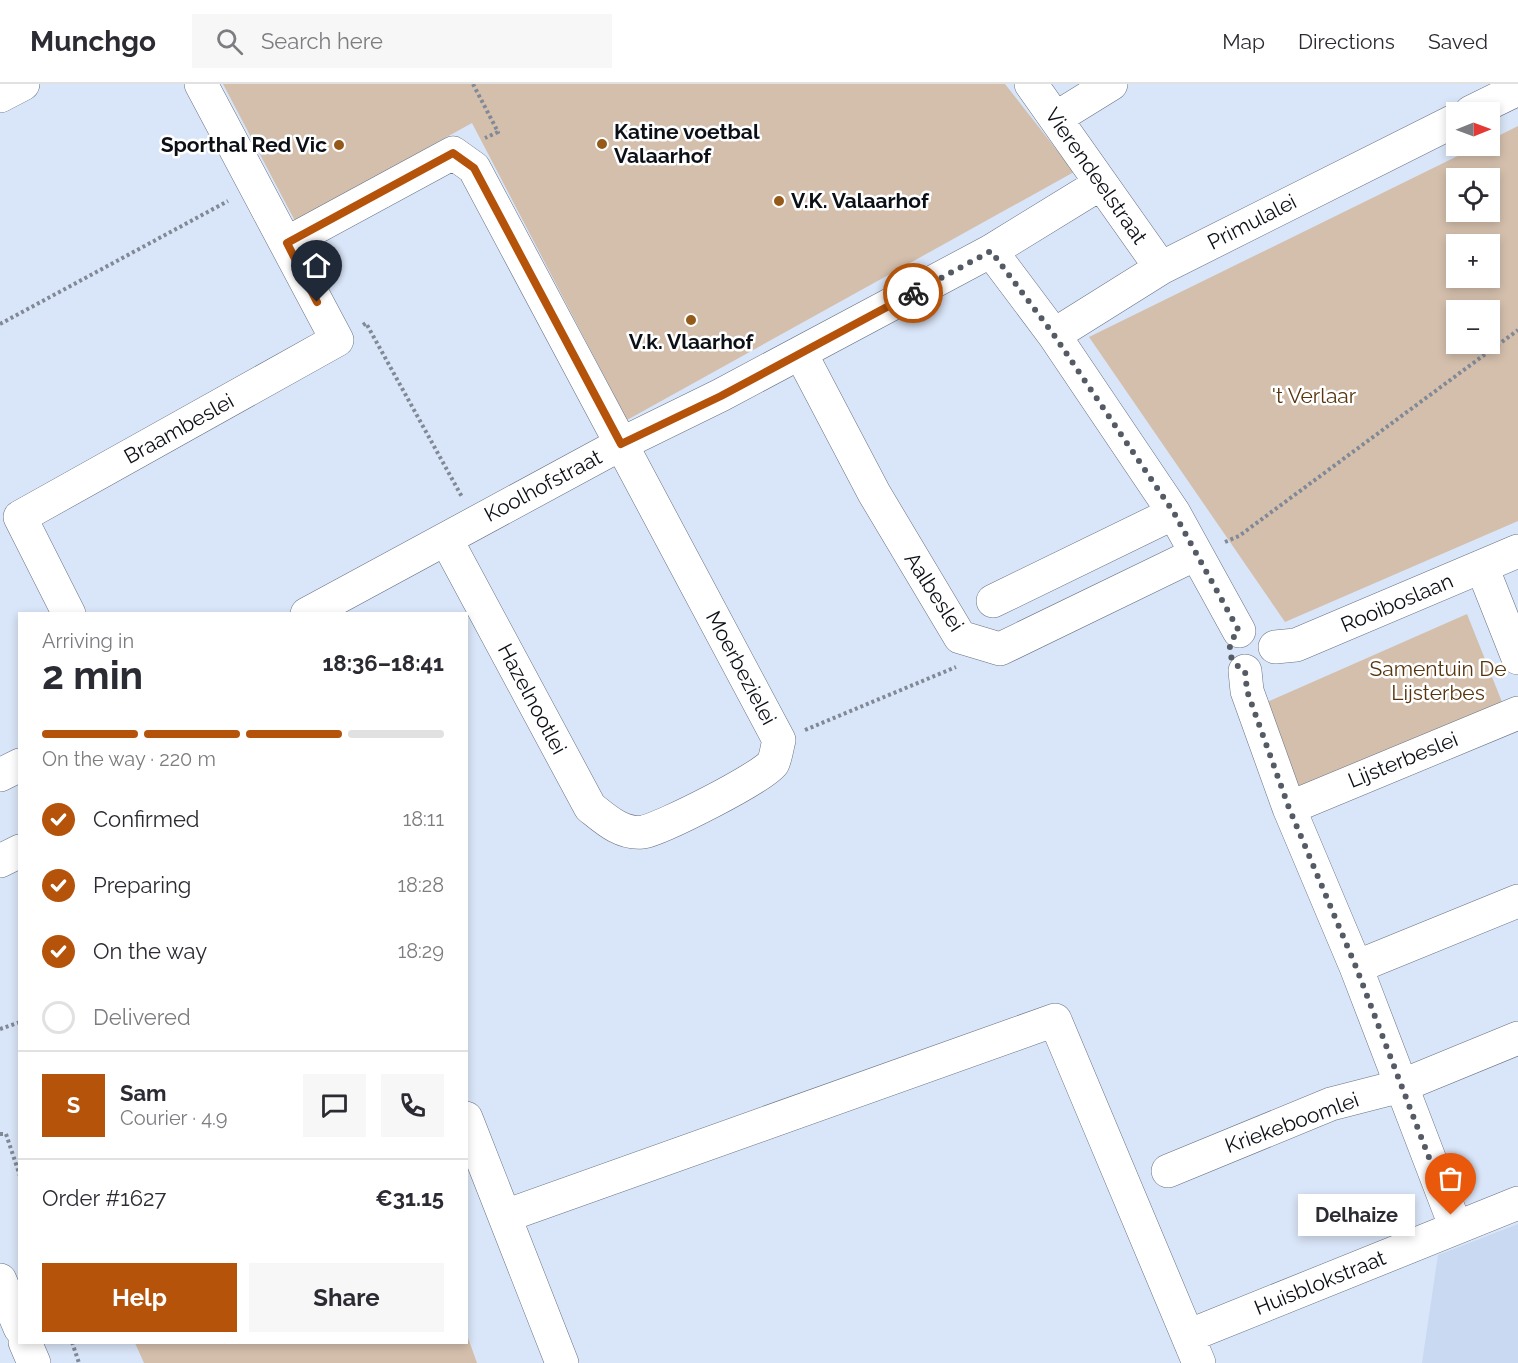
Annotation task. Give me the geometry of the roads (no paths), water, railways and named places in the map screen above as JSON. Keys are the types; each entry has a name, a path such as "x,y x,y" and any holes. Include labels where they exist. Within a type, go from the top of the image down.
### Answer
{"street":[{"path":"0,96 23,84"},
{"path":"201,84 287,243"},
{"name":"Vierendeelstraat","path":"1031,84 1161,268"},
{"path":"1056,118 1111,84"},
{"path":"1491,102 1518,89"},
{"name":"Primulalei","path":"1054,335 1161,268 1446,125"},
{"name":"Moerbezielei","path":"287,243 453,153 474,168 779,740 773,763 759,775 688,813 642,832"},
{"name":"Koolhofstraat","path":"323,609 476,521 621,444 801,354 991,251 1100,184"},
{"name":"Braambeslei","path":"68,612 20,517 337,340 287,243"},
{"path":"991,251 1054,335 1174,513 1239,631"},
{"name":"Aalbeslei","path":"801,354 890,522 960,637 1000,649 1196,554"},
{"path":"993,601 1174,513"},
{"name":"Hazelnootlei","path":"446,539 590,807 618,829 642,832"},
{"name":"Rooiboslaan","path":"1275,647 1296,645 1518,551"},
{"path":"1482,567 1518,658"},
{"path":"1254,627 1261,629 1272,639 1275,647 1274,654 1266,667 1260,671 1245,671 1233,663 1229,650 1233,636 1239,631 1254,627"},
{"path":"1245,671 1247,691 1289,808 1356,967 1456,1228"},
{"name":"Lijsterbeslei","path":"1289,808 1518,713"},
{"path":"0,775 18,766"},
{"path":"0,861 18,852"},
{"path":"1356,967 1518,901"},
{"path":"505,1216 1055,1020 1194,1350"},
{"name":"Kriekeboomlei","path":"1168,1171 1331,1104 1401,1086 1518,1038"},
{"path":"468,1123 562,1363"},
{"name":"Huisblokstraat","path":"1194,1350 1456,1228 1518,1203"},
{"path":"0,1280 18,1323"},
{"path":"27,1344 34,1363"}],"place":[{"name":"Katine voetbal Valaarhof","path":"602,144"},
{"name":"Sporthal Red Vic","path":"339,145"},
{"name":"V.K. Valaarhof","path":"779,201"},
{"name":"V.k. Vlaarhof","path":"691,320"},
{"name":"Delhaize","path":"1451,1215"}],"park label":[{"name":"'t Verlaar","path":"1314,396"},
{"name":"Samentuin De Lijsterbes","path":"1438,681"}]}
